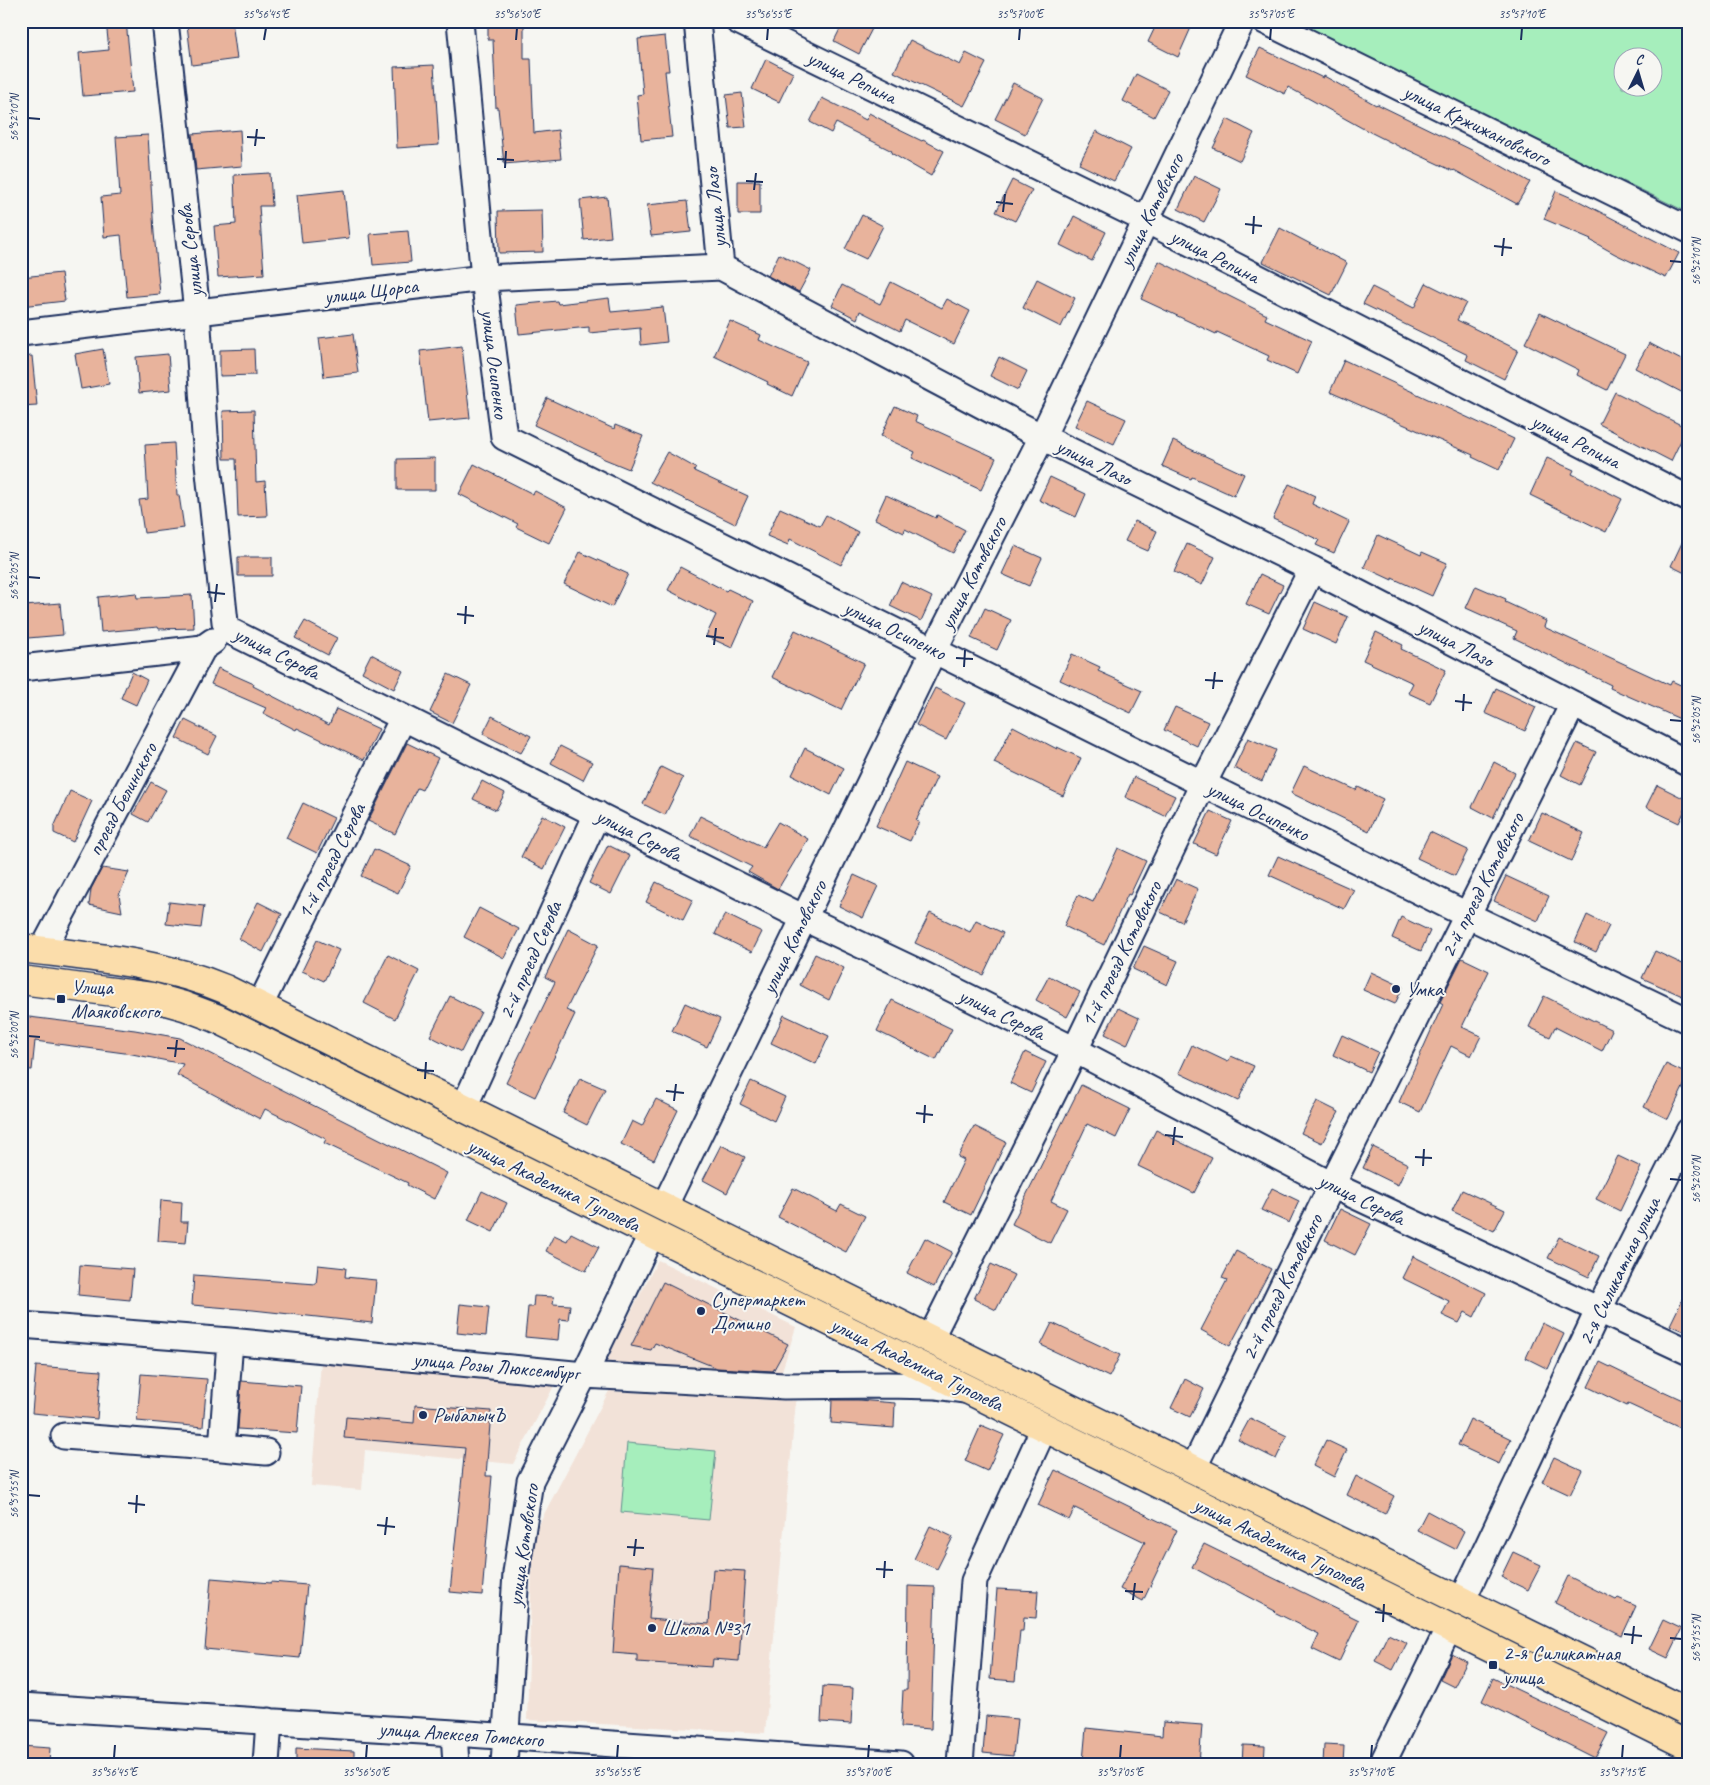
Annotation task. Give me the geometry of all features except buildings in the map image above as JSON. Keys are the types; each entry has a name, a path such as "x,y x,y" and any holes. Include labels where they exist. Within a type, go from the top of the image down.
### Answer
{"main road":[{"name":"улица Академика Туполева","path":"32,949 144,964 211,983 260,1005 986,1367 1689,1713"},
{"name":"улица Академика Туполева","path":"21,980 152,997 216,1018 1689,1746"},
{"path":"971,1391 966,1377 967,1373 986,1367"},
{"path":"1439,1623 1455,1621 1473,1613 1473,1607"}],"street":[{"name":"улица Серова","path":"165,21 197,312 205,435 225,622 228,630 804,918 918,972 1074,1050 1332,1185 1689,1352"},
{"name":"улица Осипенко","path":"460,21 484,278 504,437 1467,915 1689,1021"},
{"name":"улица Лазо","path":"697,21 721,267 1042,436 1312,569 1689,764"},
{"name":"улица Репина","path":"738,21 1146,220 1689,499"},
{"name":"улица Котовского","path":"664,1206 934,650 1042,436 1242,21"},
{"name":"улица Кржижановского","path":"1265,21 1689,230"},
{"name":"улица Щорса","path":"21,333 484,278 721,267"},
{"name":"1-й проезд Котовского","path":"930,1339 1074,1050 1203,784 1312,569"},
{"name":"проезд Белинского","path":"32,949 202,648 228,630"},
{"name":"проезд Белинского","path":"21,668 202,648"},
{"name":"2-й проезд Котовского","path":"1193,1469 1332,1185 1573,704"},
{"name":"1-й проезд Серова","path":"260,1005 403,718"},
{"name":"2-й проезд Серова","path":"464,1107 597,814"},
{"name":"2-я Силикатная улица","path":"1473,1607 1599,1309 1689,1131"},
{"name":"улица Котовского","path":"504,1764 516,1572 530,1481 584,1375 652,1233"},
{"name":"улица Розы Люксембург","path":"21,1325 230,1341 584,1375 784,1386 935,1386 971,1391"},
{"path":"222,1448 230,1341"},
{"path":"960,1764 974,1581 1043,1427"},
{"path":"64,1436 266,1452"},
{"path":"1382,1764 1439,1623"},
{"name":"улица Алексея Томского","path":"21,1706 506,1737 619,1754 901,1764"},
{"path":"266,1764 269,1721"},
{"path":"454,1733 456,1764"}],"shaded area":[{"path":"658,1260 796,1327 780,1377 603,1366"},
{"path":"321,1362 556,1382 513,1464 365,1450 362,1490 311,1486"},
{"name":"Школа №31","path":"609,1391 796,1401 765,1733 527,1720 533,1535"}],"green space":[{"path":"1290,21 1689,21 1689,213 1623,181 1620,185"},
{"path":"627,1443 716,1451 709,1520 621,1512"}],"place":[{"name":"Умка","path":"1396,989"},
{"name":"Улица Маяковского","path":"61,999"},
{"name":"Супермаркет Домино","path":"701,1311"},
{"name":"РыбалычЪ","path":"423,1415"},
{"name":"Школа №31","path":"652,1628"},
{"name":"2-я Силикатная улица","path":"1493,1665"}]}
